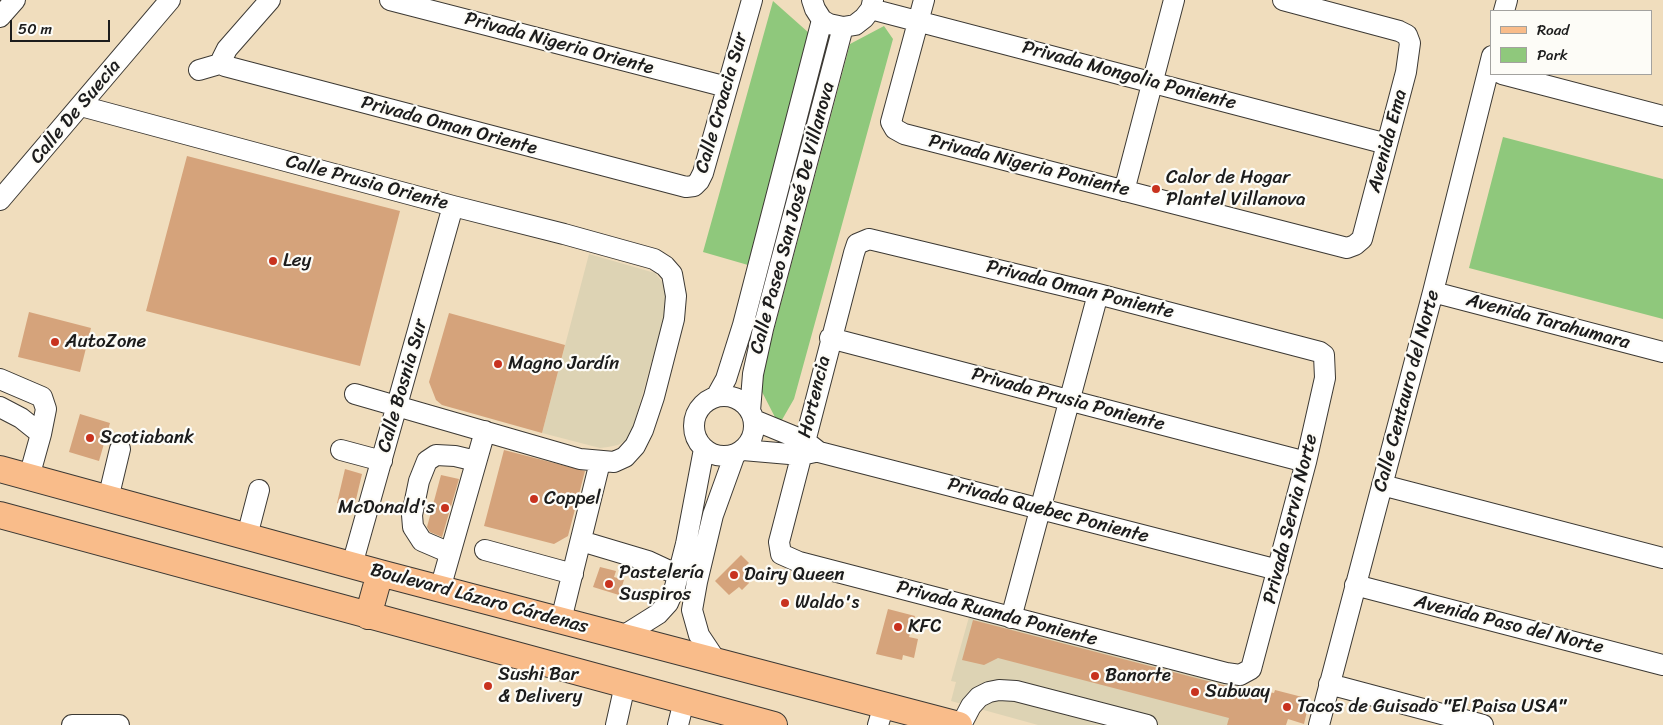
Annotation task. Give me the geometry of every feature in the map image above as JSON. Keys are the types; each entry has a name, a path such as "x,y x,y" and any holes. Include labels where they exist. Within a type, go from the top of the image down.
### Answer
{"main road":[{"name":"Boulevard Lázaro Cárdenas","path":"0,469 380,573 717,662 881,715 960,725"},
{"path":"0,515 625,685 681,713 774,725"},
{"path":"368,616 380,573"}],"street":[{"path":"0,17 15,0"},
{"name":"Calle De Suecia","path":"0,200 170,0"},
{"path":"199,70 225,56 270,0"},
{"name":"Privada Nigeria Oriente","path":"390,0 727,87"},
{"name":"Calle Croacia Sur","path":"676,185 694,186 699,181 752,0"},
{"path":"812,0 814,9 822,20 843,28 860,22 872,4"},
{"path":"918,21 924,0"},
{"path":"1124,191 1174,0"},
{"name":"Avenida Ema","path":"1283,0 1399,31 1407,35 1410,43 1410,55 1362,239 1355,246 1347,248"},
{"name":"Privada Mongolia Poniente","path":"872,4 918,21 1387,144"},
{"name":"Calle Paseo San José De Villanova","path":"752,415 753,374 779,229 822,20"},
{"name":"Privada Nigeria Poniente","path":"918,21 891,122 895,129 904,134 1347,248"},
{"name":"Calle Paseo San José De Villanova","path":"716,396 732,362 779,229 843,28"},
{"name":"Privada Oman Oriente","path":"225,56 235,70 676,185"},
{"name":"Calle Centauro del Norte","path":"1318,725 1491,75"},
{"path":"1518,75 1663,116"},
{"name":"Calle Prusia Oriente","path":"81,106 452,206 564,234 654,259 665,266 672,274 675,284 674,319 654,397 639,438 625,457 614,462 600,462"},
{"name":"Calle Bosnia Sur","path":"352,565 452,206"},
{"name":"Privada Oman Poniente","path":"854,253 857,244 864,240 878,240 1098,294 1311,350"},
{"name":"Hortencia","path":"779,542 808,449 830,338 854,253"},
{"name":"Avenida Tarahumara","path":"1433,292 1663,352"},
{"path":"1011,618 1098,294"},
{"name":"Privada Prusia Poniente","path":"830,338 1306,462"},
{"name":"Privada Servia Norte","path":"1226,673 1240,675 1251,669 1278,570 1322,392 1326,365 1324,355 1311,350"},
{"path":"0,379 42,397 46,409 30,478"},
{"path":"355,394 580,459 600,462 561,620"},
{"path":"717,662 700,635 692,610 696,582 713,516 739,452 753,434 752,415 738,399 728,396 716,396 700,407 695,419 694,432 704,449 719,456 739,452"},
{"path":"0,407 21,418 41,434"},
{"name":"Privada Quebec Poniente","path":"752,415 808,449 1278,570"},
{"path":"440,589 484,431"},
{"path":"108,499 120,449"},
{"path":"623,636 658,614 668,603 678,575 688,534 704,449"},
{"name":"Privada Quebec Poniente","path":"739,452 808,449"},
{"path":"341,450 382,461"},
{"path":"450,553 422,541 413,527 412,515 418,481 427,460 436,456 455,456 476,461"},
{"path":"1382,485 1663,558"},
{"path":"247,536 259,490"},
{"path":"582,541 648,561 678,575"},
{"name":"Privada Ruanda Poniente","path":"779,542 781,554 791,560 1226,673"},
{"path":"485,550 573,574"},
{"name":"Avenida Paso del Norte","path":"1356,585 1663,665"},
{"path":"1330,684 1483,725"},
{"path":"616,725 625,685"},
{"path":"960,725 971,706 979,697 989,692 1000,690 1016,691 1147,725"},
{"path":"72,725 119,725"}],"shaded area":[{"path":"589,254 655,273 667,288 669,300 630,438 618,445 600,448 542,433"},
{"path":"969,617 1270,695 1262,725 1038,725 951,701 956,682 951,681"}],"green space":[{"path":"773,1 809,33 748,265 703,252"},
{"path":"884,26 893,39 794,399 779,425 759,386 850,44"},
{"path":"1503,137 1663,179 1663,319 1469,268"}],"building":[{"name":"Ley","path":"187,156 400,211 360,366 146,311"},
{"name":"AutoZone","path":"29,312 91,328 80,372 18,357"},
{"name":"Magno Jardín","path":"449,313 565,345 542,433 442,405 436,400 429,382"},
{"name":"Scotiabank","path":"80,414 110,423 99,461 69,452"},
{"name":"Coppel","path":"504,450 585,471 568,536 554,544 484,526"},
{"path":"345,469 362,474 354,508 337,503"},
{"name":"McDonald's","path":"441,475 459,479 442,537 430,532 427,527"},
{"name":"Dairy Queen","path":"741,555 749,563 743,568 749,583 742,590 739,587 729,595 715,581"},
{"name":"Pastelería Suspiros","path":"600,567 616,571 614,577 624,580 619,595 593,587"},
{"name":"KFC","path":"888,609 915,616 909,637 918,639 914,658 903,655 902,660 876,654"},
{"path":"973,620 1223,685 1268,695 1269,692 1274,693 1275,690 1310,699 1304,724 1288,719 1286,725 1227,725 1229,718 998,658 984,665 962,660"}],"place":[{"name":"Calor de Hogar Plantel Villanova","path":"1156,189"},
{"name":"Ley","path":"273,261"},
{"name":"AutoZone","path":"55,342"},
{"name":"Magno Jardín","path":"498,364"},
{"name":"Scotiabank","path":"90,438"},
{"name":"Coppel","path":"534,499"},
{"name":"McDonald's","path":"445,508"},
{"name":"Dairy Queen","path":"734,575"},
{"name":"Pastelería Suspiros","path":"609,584"},
{"name":"Waldo's","path":"785,603"},
{"name":"KFC","path":"898,627"},
{"name":"Banorte","path":"1095,676"},
{"name":"Sushi Bar & Delivery","path":"488,686"},
{"name":"Subway","path":"1195,692"},
{"name":"Tacos de Guisado \"El Paisa USA\"","path":"1287,707"}]}
